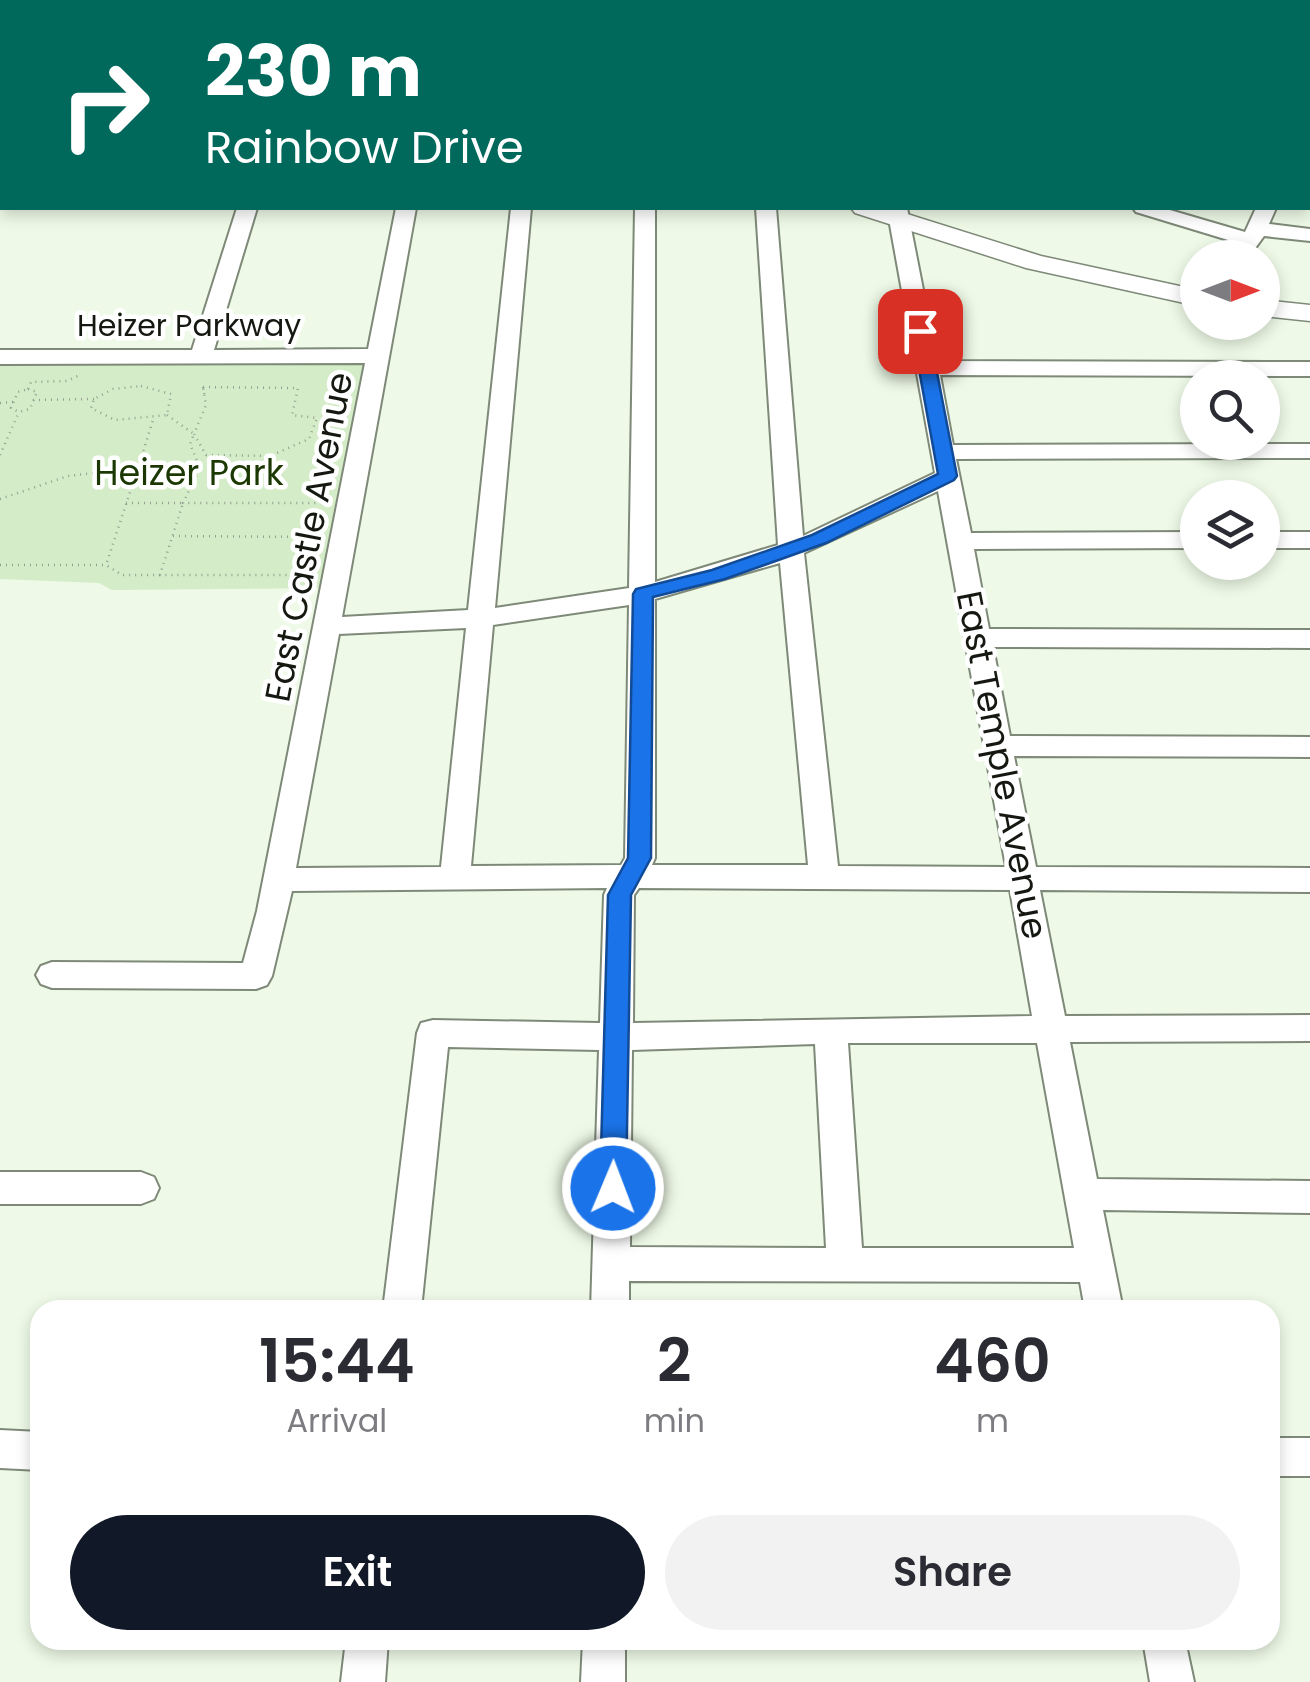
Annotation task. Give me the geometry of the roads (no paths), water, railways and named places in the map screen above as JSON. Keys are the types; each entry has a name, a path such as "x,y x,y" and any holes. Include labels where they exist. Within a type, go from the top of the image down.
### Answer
{"main road":[{"path":"898,214 1036,262 1180,293"},
{"path":"1280,310 1310,313"}],"street":[{"path":"201,356 246,210"},
{"name":"East Castle Avenue","path":"52,974 256,976 279,880 406,210"},
{"path":"454,878 521,210"},
{"path":"610,1300 619,895 640,858 646,210"},
{"path":"766,210 791,550 824,878"},
{"path":"1152,210 1254,234 1310,234"},
{"path":"1250,240 1265,210"},
{"name":"East Temple Avenue","path":"898,214 1102,1300"},
{"name":"Heizer Parkway","path":"0,356 379,356"},
{"path":"927,368 1310,369"},
{"path":"327,626 479,620 643,594 791,550 946,464 1310,451"},
{"path":"960,541 1180,540"},
{"path":"1280,540 1310,540"},
{"path":"978,638 1310,639"},
{"path":"998,746 1310,748"},
{"path":"279,880 630,876 1310,880"},
{"path":"403,1300 433,1033 616,1037 831,1030 1310,1028"},
{"path":"831,1030 844,1264"},
{"path":"0,1188 140,1188"},
{"path":"1082,1194 1310,1196"},
{"path":"611,1264 1096,1264"},
{"path":"0,1449 30,1450"},
{"path":"1280,1457 1310,1457"},
{"path":"363,1682 366,1650"},
{"path":"603,1682 604,1650"},
{"path":"1166,1650 1172,1682"}],"park label":[{"name":"Heizer Park","path":"189,473"}]}
